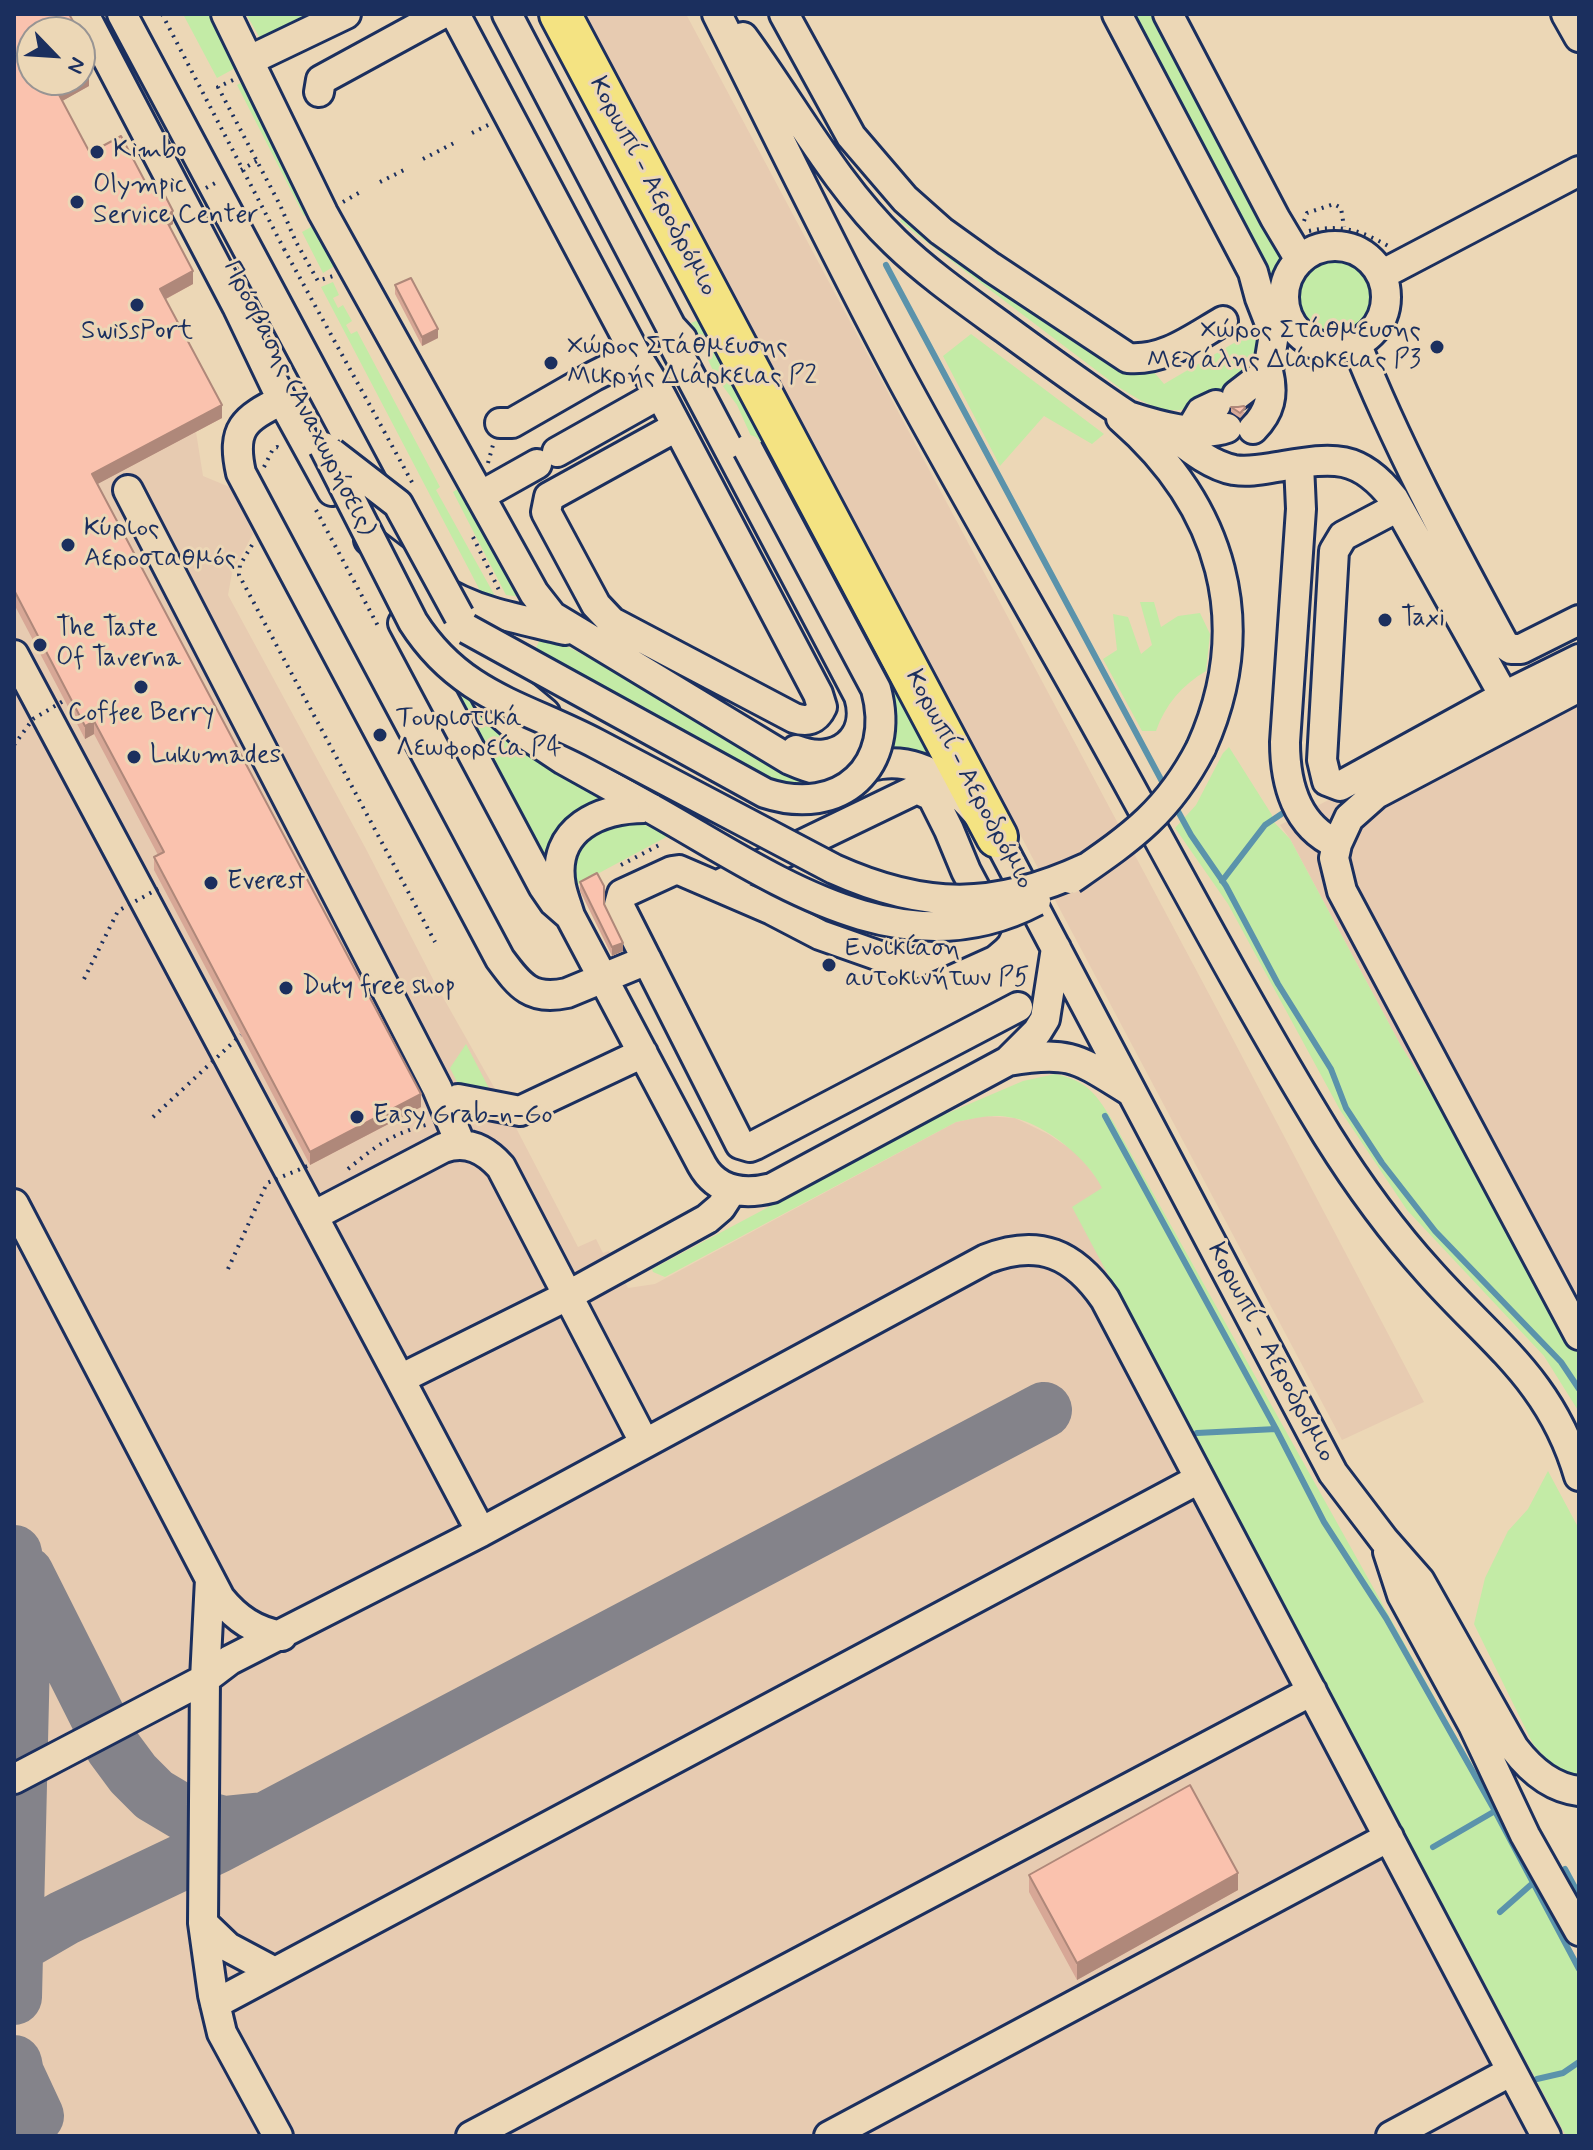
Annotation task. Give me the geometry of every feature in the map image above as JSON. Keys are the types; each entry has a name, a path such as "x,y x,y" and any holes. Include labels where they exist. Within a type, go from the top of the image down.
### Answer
{"highway":[{"name":"Κορωπί - Αεροδρόμιο","path":"560,14 997,837"}],"street":[{"path":"84,14 282,400 543,886 554,902 570,916"},
{"name":"Πρόσβασης (Αναχωρήσεις)","path":"98,14 413,622 426,642 454,669 493,697 560,725"},
{"path":"122,14 487,698 519,730 564,760 798,890 858,916 910,926 954,927 1017,911 1118,848 1147,824 1171,796 1201,748 1220,695 1226,658 1227,620 1223,583 1214,547 1199,512 1170,465 1093,393"},
{"name":"Πρόσβασης (Αναχωρήσεις)","path":"136,14 408,500 463,623 481,654 521,695 560,725"},
{"path":"226,14 323,213 534,593 552,616 790,760 813,770 832,773 882,764 932,772 959,791 997,837"},
{"path":"250,60 346,14"},
{"path":"319,92 321,80 442,14"},
{"path":"455,14 636,355 660,394 818,694 822,707 812,719 794,718 612,622 596,605 546,512 549,497 676,427"},
{"path":"463,623 765,793 800,802 827,797 843,790 869,764 879,742 882,718 876,689 731,415 689,349 671,327 507,14"},
{"path":"717,14 903,380 1244,997 1330,1139 1372,1201 1427,1270 1527,1374 1574,1449 1579,1476"},
{"path":"726,14 783,91 824,158 894,242 947,287 1093,393 1128,416 1161,426 1191,429 1235,417 1264,418 1269,407 1271,382 1268,371"},
{"path":"784,14 837,114 884,178 941,231 991,267 1128,358 1144,359 1164,354 1223,321"},
{"path":"1117,14 1253,272 1282,313 1295,328 1310,341 1329,347 1356,343 1373,330 1383,313 1386,294 1381,275 1368,258 1349,248 1328,246 1300,260 1289,275 1282,313 1268,371 1235,417"},
{"path":"1168,14 1300,260"},
{"path":"1566,14 1579,37"},
{"path":"1381,275 1579,171"},
{"path":"1253,272 1260,298 1282,313"},
{"path":"671,327 675,347 859,696 863,709 854,739 840,750 822,755 799,751 775,738 733,724"},
{"path":"1356,343 1374,389 1433,511 1504,644 1511,649 1521,649 1579,620"},
{"path":"500,423 512,423 636,355"},
{"path":"480,496 660,394"},
{"path":"282,400 260,411 242,428 236,445 245,480 500,959 518,984 528,991 554,996 647,960"},
{"path":"1161,426 1226,468 1253,471 1342,460 1361,466 1379,479 1398,507 1504,696"},
{"path":"324,447 408,500"},
{"path":"1299,464 1301,509 1285,769 1301,814 1314,831 1337,844"},
{"path":"128,490 430,1074 461,1145"},
{"path":"1398,507 1343,536 1334,551 1322,760 1327,781 1340,786 1504,696 1579,659"},
{"path":"350,525 426,583 491,612 578,634"},
{"path":"14,655 481,1532"},
{"path":"1579,687 1376,794 1349,818 1334,858 1342,891 1579,1335"},
{"path":"560,725 834,869 904,895 941,900 979,900 1016,895 1052,884 1086,868"},
{"path":"718,885 917,789 932,796 990,916 986,928 979,934 908,966 820,935 718,885 679,870 622,894 619,905 737,1140 745,1146 755,1145 1018,1007"},
{"path":"651,809 629,807 598,815 582,824 563,850 560,884 570,916 706,1173 722,1186 755,1192 772,1188 1008,1061 1050,1054 1067,1057 1084,1063 1133,1093"},
{"name":"Κορωπί - Αεροδρόμιο","path":"997,837 1333,1473 1420,1581 1514,1748 1526,1763 1552,1782 1579,1791"},
{"path":"1008,1061 1037,1032 1045,1019 1056,948"},
{"path":"948,1042 969,1081"},
{"path":"458,1099 520,1111 643,1053"},
{"path":"313,1216 443,1148 461,1145 484,1151 501,1167 644,1442"},
{"path":"400,1379 567,1296 707,1219 721,1207 732,1190"},
{"path":"14,1204 210,1579 232,1613 262,1632 282,1636"},
{"path":"14,1779 205,1679 230,1660 481,1532 986,1259 1030,1249 1072,1262 1094,1283 1105,1299 1546,2136"},
{"path":"215,2004 1199,1479"},
{"path":"1384,1540 1402,1595 1473,1725 1525,1835 1579,1931"},
{"path":"210,1579 205,1679 203,1923 222,2033 278,2136"},
{"path":"471,2136 1312,1691"},
{"path":"829,2136 1389,1837"},
{"path":"203,1923 228,1947 275,1972"},
{"path":"1391,2136 1510,2072"}],"path":[{"path":"162,14 408,500"},
{"path":"218,87 290,231"},
{"path":"423,159 456,142"},
{"path":"242,169 257,161"},
{"path":"380,182 406,169"},
{"path":"206,188 219,181"},
{"path":"338,205 362,191"},
{"path":"1344,227 1344,215 1339,205 1307,213 1304,217 1304,232 1344,227 1359,231 1393,249"},
{"path":"245,480 262,472 273,449 277,447 284,451"},
{"path":"314,506 381,631"},
{"path":"254,541 240,565 239,575 435,942"},
{"path":"14,745 33,719 65,700"},
{"path":"84,979 118,911 163,886"},
{"path":"153,1117 241,1035"},
{"path":"337,1175 367,1151 401,1132 436,1122"},
{"path":"228,1269 267,1183 310,1165"}],"shaded area":[{"path":"584,14 686,14 1424,1402 1342,1440"},
{"path":"14,23 16,96 41,96 159,300 222,418 196,432 203,476 232,488 253,534 232,573 228,595 436,985 499,1096 512,1099 551,1083 603,1054 612,1078 533,1121 514,1124 578,1247 596,1239 603,1253 609,1251 628,1288 655,1284 956,1122 984,1116 1015,1118 1077,1153 1100,1182 1579,2136 14,2136"},
{"path":"1579,671 1579,1355 1477,1168 1400,1044 1280,825"}],"green space":[{"path":"183,14 211,14 239,66 217,78"},
{"path":"246,14 322,14 261,40"},
{"path":"1127,14 1156,14 1285,260 1278,275 1267,274"},
{"path":"249,78 316,210 304,216 237,85"},
{"path":"905,215 958,257 1123,371 1135,375 1154,372 1164,384 1256,330 1264,333 1255,370 1236,389 1191,408 1168,410 1145,402 1117,386 924,240 900,221"},
{"path":"320,222 333,259 333,267 323,273 302,232"},
{"path":"1336,260 1351,263 1363,271 1371,283 1374,298 1371,313 1363,325 1351,333 1336,336 1321,333 1309,325 1301,313 1298,298 1301,283 1309,271 1321,263"},
{"path":"333,282 339,295 333,298 338,308 343,305 352,321 346,325 351,334 357,331 440,487 436,490 500,605 486,602 321,287"},
{"path":"703,318 946,768 889,754 896,723 890,687 755,445 737,405 716,377 691,323"},
{"path":"971,334 1104,434 1092,444 1044,416 1000,466 943,356"},
{"path":"465,484 522,597 506,595 453,492"},
{"path":"1140,602 1154,602 1161,627 1178,616 1200,613 1210,634 1206,671 1175,696 1156,731 1142,731 1103,659 1117,650 1113,614 1128,617 1141,654 1152,645"},
{"path":"542,635 821,782 805,785 779,783 536,648"},
{"path":"451,689 614,797 551,877"},
{"path":"1229,747 1272,815 1272,820 1290,839 1400,1044 1477,1168 1579,1355 1579,1412 1544,1356 1407,1210 1340,1110 1228,904 1175,828 1196,805"},
{"path":"632,820 670,835 573,887 573,853 590,831"},
{"path":"466,1044 492,1094 458,1084 450,1068"},
{"path":"1055,1074 1088,1088 1111,1118 1498,1811 1579,1964 1579,2136 1566,2136 1072,1207 1102,1188 1076,1155 1039,1128 1014,1118 992,1116 956,1122 665,1277 653,1272 652,1269 934,1119 1023,1081"},
{"path":"1548,1471 1579,1529 1579,1776 1551,1764 1533,1744 1474,1624 1485,1578 1508,1531 1528,1509"}],"building":[{"name":"Κύριος Αεροσταθμός","path":"14,14 69,14 16,16 16,96 60,96 90,153 121,136 149,189 159,184 173,211 164,216 193,271 160,289 222,405 92,474 421,1094 310,1152 154,857 164,852 94,721 85,726 14,590"},
{"path":"411,278 438,329 422,337 395,285"},
{"path":"1244,406 1240,413 1231,407 1238,407"},
{"path":"597,873 604,886 604,904 623,943 612,947 580,882"},
{"path":"1190,1785 1238,1873 1077,1963 1029,1875"}],"waterway":[{"path":"886,265 1165,787"},
{"path":"1174,804 1226,886 1278,984 1331,1069 1346,1108 1382,1163 1435,1231 1561,1362 1579,1389"},
{"path":"1222,881 1265,825 1283,813"},
{"path":"1105,1116 1324,1522 1386,1618 1495,1811 1579,1969"},
{"path":"1197,1433 1276,1429"},
{"path":"1433,1847 1495,1811"},
{"path":"1565,1869 1579,1895"},
{"path":"1500,1912 1534,1882"},
{"path":"1537,2079 1563,2073 1579,2062"}],"taxiway":[{"path":"14,1947 64,1918 216,1846 1044,1410"},
{"path":"14,1553 23,1614 14,1997"},
{"path":"26,1574 113,1747 133,1774 154,1795 186,1814 224,1824 263,1820"},
{"path":"14,2063 36,2116 14,2088"}],"place":[{"name":"Kimbo","path":"97,152"},
{"name":"Olympic Service Center","path":"77,202"},
{"name":"SwissPort","path":"137,305"},
{"name":"Χώρος Στάθμευσης Μεγάλης Διάρκειας P3","path":"1437,347"},
{"name":"Χώρος Στάθμευσης Μικρής Διάρκειας P2","path":"551,363"},
{"name":"Κύριος Αεροσταθμός","path":"68,545"},
{"name":"Taxi","path":"1385,620"},
{"name":"The Taste Of Taverna","path":"40,645"},
{"name":"Coffee Berry","path":"141,687"},
{"name":"Τουριστικά Λεωφορεία P4","path":"380,735"},
{"name":"Lukumades","path":"134,757"},
{"name":"Everest","path":"211,883"},
{"name":"Ενοικίαση αυτοκινήτων P5","path":"829,965"},
{"name":"Duty free shop","path":"286,988"},
{"name":"Easy Grab-n-Go","path":"357,1117"}]}
